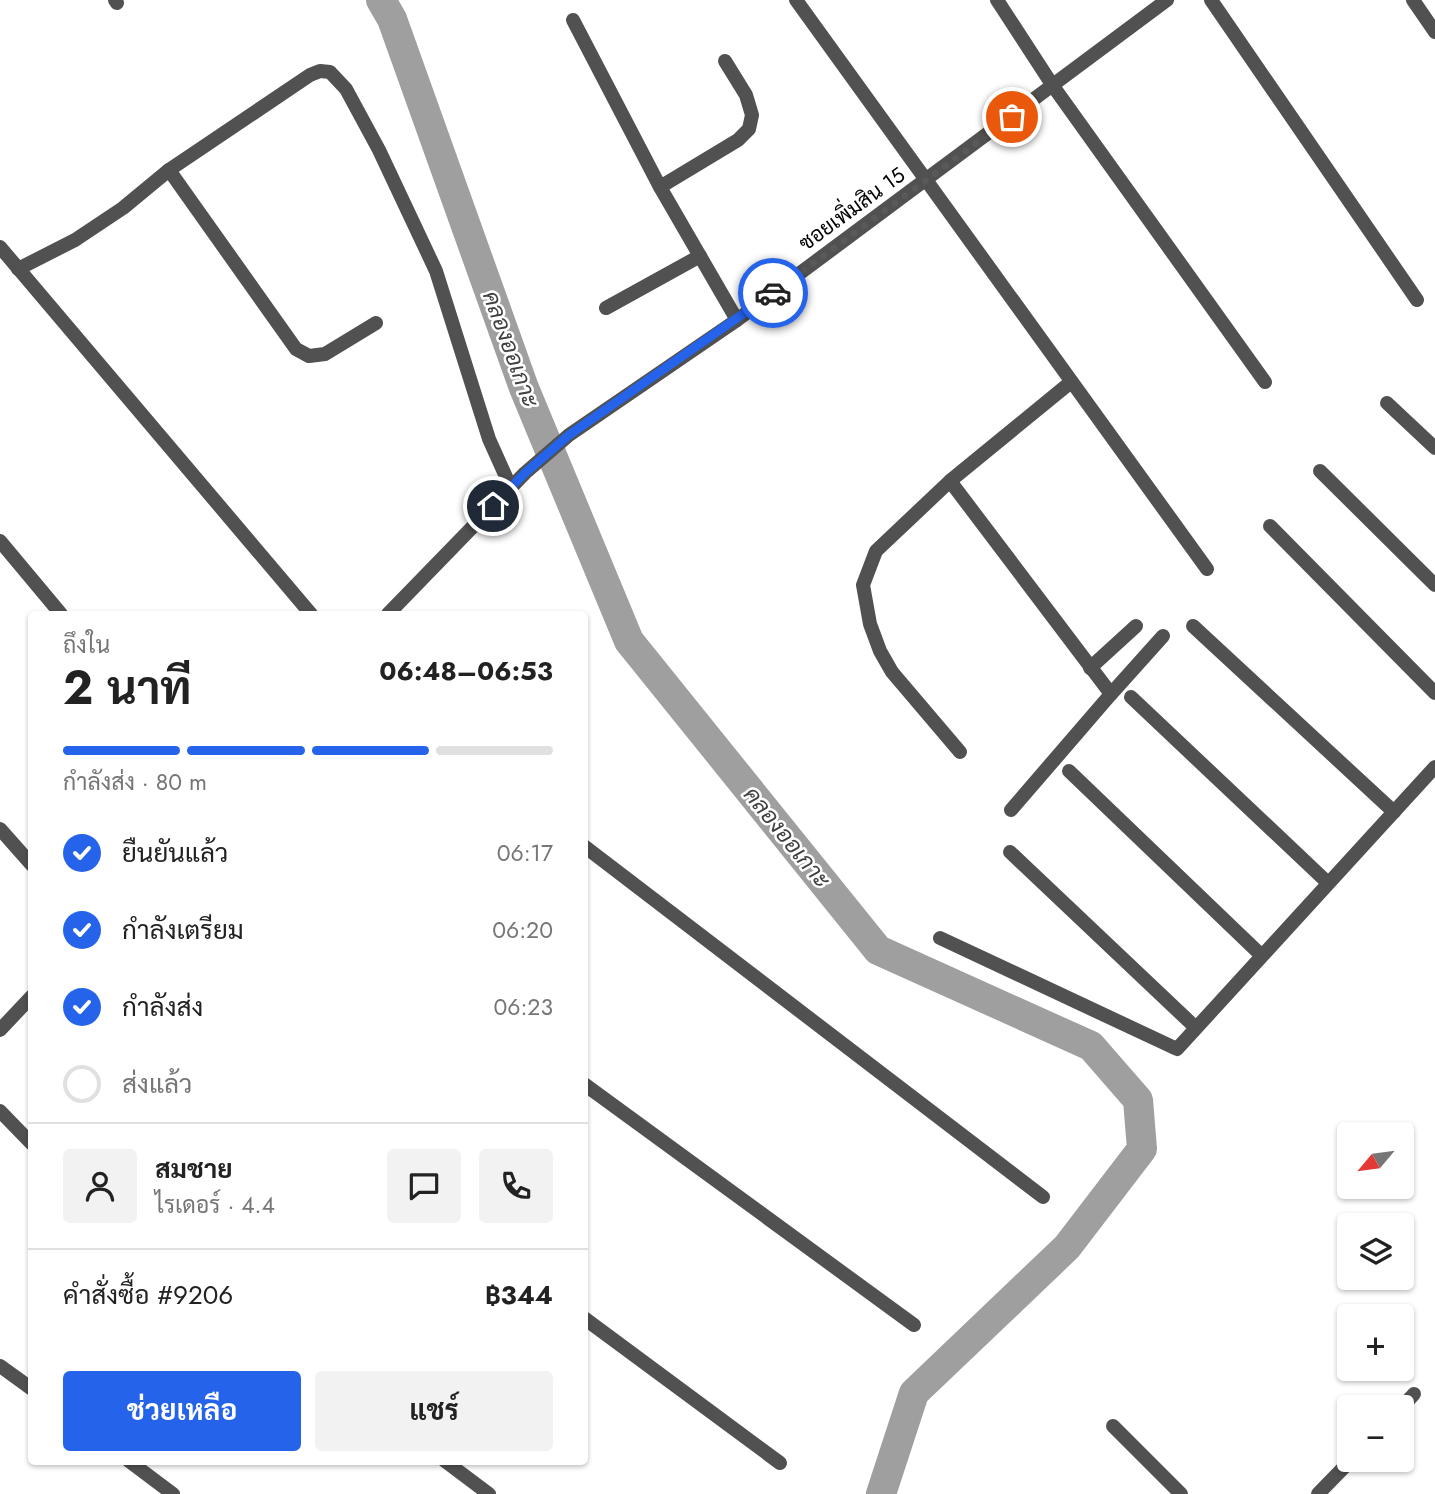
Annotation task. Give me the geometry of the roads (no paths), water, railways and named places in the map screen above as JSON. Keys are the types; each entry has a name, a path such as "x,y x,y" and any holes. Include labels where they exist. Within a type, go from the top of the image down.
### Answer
{"street":[{"path":"796,0 928,179 1207,569"},
{"path":"997,0 1054,86 1265,382"},
{"name":"ซอยเพิ่มสิน 15","path":"391,611 525,473 569,435 737,320 1167,0"},
{"path":"1210,0 1417,300"},
{"path":"1413,0 1435,32"},
{"path":"573,20 660,187 737,320"},
{"path":"660,187 749,130 752,115 746,95 725,61"},
{"path":"18,268 75,240 123,208 169,170 310,75 326,71 335,76 346,89 379,150 436,271 489,439 511,488"},
{"path":"169,170 296,349 309,356 326,354 376,323"},
{"path":"0,247 308,611"},
{"path":"606,308 699,256"},
{"path":"961,752 886,662 870,624 863,585 876,551 950,481 1071,382"},
{"path":"1387,402 1435,449"},
{"path":"1320,471 1435,584"},
{"path":"950,481 1111,694"},
{"path":"1270,526 1435,693"},
{"path":"0,541 58,611"},
{"path":"1090,668 1136,626"},
{"path":"1193,626 1394,811"},
{"path":"1012,810 1163,636"},
{"path":"1131,697 1328,883"},
{"path":"940,938 1177,1049 1435,767"},
{"path":"1069,771 1261,956"},
{"path":"0,829 28,860"},
{"path":"588,849 1043,1197"},
{"path":"1010,852 1195,1027"},
{"path":"0,1030 28,1000"},
{"path":"588,1087 914,1325"},
{"path":"0,1111 28,1140"},
{"path":"588,1321 780,1463"},
{"path":"0,1366 28,1386"},
{"path":"1113,1426 1181,1494"},
{"path":"134,1465 173,1494"},
{"path":"450,1465 489,1494"},
{"path":"1318,1494 1339,1472"}],"waterway":[{"name":"คลองออเกาะ","path":"381,0 392,19 524,388 629,641 878,950 1091,1046 1138,1100 1142,1149 1067,1247 914,1393 881,1494"}]}
